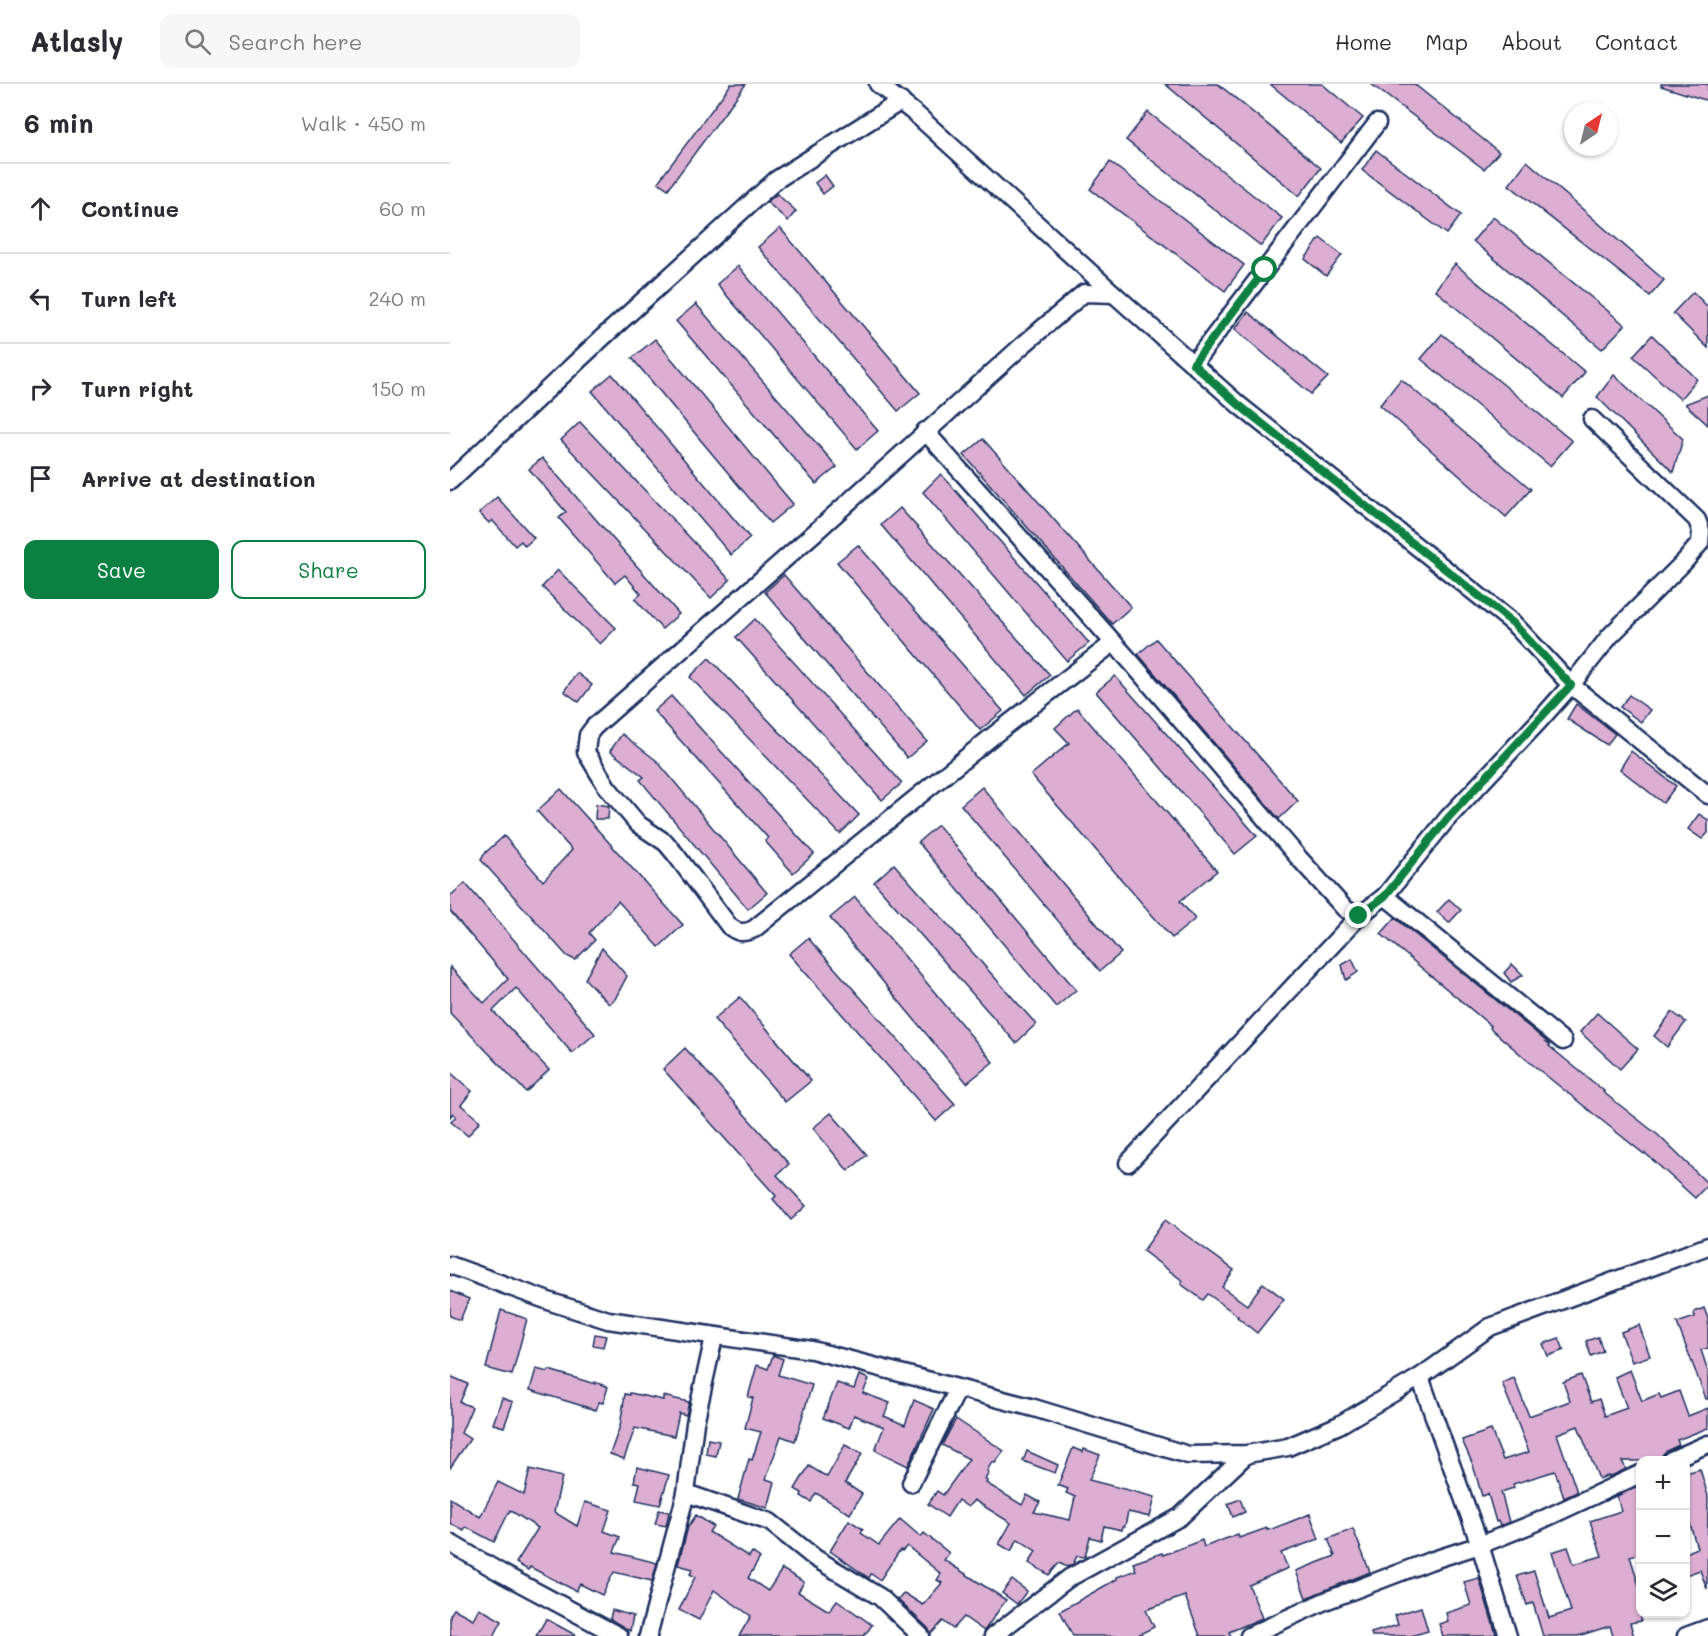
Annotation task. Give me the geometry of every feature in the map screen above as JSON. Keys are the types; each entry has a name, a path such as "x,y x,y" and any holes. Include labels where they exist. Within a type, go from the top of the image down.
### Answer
{"street":[{"path":"878,84 901,101 1239,405 1513,623 1571,685 1708,795"},
{"path":"450,482 601,339 777,180 901,101"},
{"path":"1193,364 1377,123"},
{"path":"1083,267 1084,293"},
{"path":"1113,294 1084,293 594,727 588,735 586,752 607,787 629,815 666,843 729,926 736,932 746,933 1113,643"},
{"path":"1128,1163 1359,916 1385,896 1447,819 1571,685 1610,636 1700,543 1701,531 1697,520 1592,419"},
{"path":"926,431 1306,866 1346,909 1359,916"},
{"path":"1385,896 1563,1041"},
{"path":"450,1265 608,1320 812,1350 1034,1408 1188,1455 1247,1454 1288,1447 1339,1425 1420,1377 1490,1326 1708,1246"},
{"path":"648,1636 686,1493 695,1423 714,1337"},
{"path":"1420,1377 1480,1545 1508,1636"},
{"path":"911,1483 958,1389"},
{"path":"1682,1456 1708,1444"},
{"path":"993,1636 1069,1578 1180,1517 1247,1454"},
{"path":"1250,1636 1325,1601 1537,1522 1636,1476"},
{"path":"686,1493 770,1522 815,1558 880,1597 921,1636"},
{"path":"450,1543 619,1636"},
{"path":"1686,1636 1708,1628"}],"building":[{"path":"731,84 746,84 668,189 658,182"},
{"path":"1165,84 1218,84 1321,168 1299,196"},
{"path":"1270,84 1322,84 1363,118 1341,143"},
{"path":"1371,84 1414,84 1499,152 1484,169"},
{"path":"1661,84 1708,84 1708,101 1661,86"},
{"path":"1148,112 1282,218 1261,246 1126,140"},
{"path":"1376,150 1461,215 1447,234 1362,170"},
{"path":"1527,161 1664,280 1650,296 1509,185"},
{"path":"1110,162 1244,265 1225,291 1090,189"},
{"path":"825,175 833,186 823,194 815,183"},
{"path":"777,194 796,211 788,221 767,202"},
{"path":"1493,217 1625,325 1602,349 1473,241"},
{"path":"780,228 920,393 898,411 758,247"},
{"path":"1320,238 1342,255 1326,276 1305,259"},
{"path":"1455,264 1585,372 1563,398 1435,290"},
{"path":"738,266 878,431 857,449 717,284"},
{"path":"1693,292 1708,307 1708,348 1673,313"},
{"path":"696,304 837,467 816,484 676,321"},
{"path":"1248,312 1328,377 1311,394 1235,329"},
{"path":"1442,334 1572,441 1550,466 1421,359"},
{"path":"1652,335 1697,379 1680,399 1633,356"},
{"path":"655,339 793,504 770,523 632,358"},
{"path":"612,374 750,538 731,555 592,391"},
{"path":"1614,375 1683,439 1673,472 1597,397"},
{"path":"1401,379 1531,489 1506,517 1380,405"},
{"path":"1708,395 1708,425 1685,404"},
{"path":"580,422 730,580 711,598 561,440"},
{"path":"983,439 1131,607 1112,624 964,455"},
{"path":"542,458 679,614 662,629 635,599 641,594 625,575 615,583 559,518 566,512 529,469"},
{"path":"941,474 1089,643 1067,661 923,492"},
{"path":"497,497 534,538 525,546 521,541 515,546 492,520 489,523 479,513"},
{"path":"900,508 1050,675 1026,695 881,525"},
{"path":"858,545 1003,711 980,730 837,562"},
{"path":"558,570 616,628 600,644 542,587"},
{"path":"784,575 927,741 907,758 765,592"},
{"path":"755,619 902,783 882,800 736,637"},
{"path":"1156,639 1298,801 1279,819 1138,654"},
{"path":"709,658 859,815 840,834 690,677"},
{"path":"577,673 592,685 579,702 564,691"},
{"path":"1115,676 1257,836 1235,854 1096,692"},
{"path":"1629,695 1650,710 1641,722 1620,707"},
{"path":"671,696 814,854 793,873 765,841 768,838 654,711"},
{"path":"1576,704 1615,734 1607,745 1567,719"},
{"path":"1077,708 1217,871 1180,901 1195,919 1172,938 1031,775 1069,743 1055,728"},
{"path":"622,734 657,761 767,893 748,909 640,780 644,777 610,751"},
{"path":"1631,751 1676,786 1663,803 1620,769"},
{"path":"982,787 1121,953 1100,971 961,805"},
{"path":"561,789 683,925 659,947 618,901 589,933 595,940 575,960 567,956 481,860 485,853 504,836 543,881 572,850 537,811"},
{"path":"596,804 609,806 608,819 595,819"},
{"path":"1699,814 1708,820 1708,833 1702,839 1688,829"},
{"path":"938,825 1076,990 1056,1007 918,842"},
{"path":"894,864 1036,1024 1016,1043 874,882"},
{"path":"465,883 595,1034 572,1053 516,988 493,1011 549,1070 526,1092 450,1013 450,967 484,1003 508,979 450,911 450,896"},
{"path":"855,897 993,1062 967,1083 830,918"},
{"path":"1449,899 1461,910 1449,923 1437,912"},
{"path":"1395,918 1534,1031 1603,1092 1658,1135 1708,1184 1695,1198 1645,1153 1533,1065 1490,1028 1491,1026 1381,934"},
{"path":"808,938 955,1104 936,1121 789,954"},
{"path":"602,948 627,976 615,999 609,1004 585,979"},
{"path":"1352,959 1358,972 1346,980 1342,965"},
{"path":"1512,964 1523,975 1511,982 1504,973"},
{"path":"740,997 811,1081 785,1102 714,1019"},
{"path":"1672,1012 1686,1022 1667,1047 1654,1036"},
{"path":"1597,1013 1638,1049 1620,1069 1580,1032"},
{"path":"685,1048 789,1164 777,1175 806,1206 791,1220 773,1199 776,1196 663,1069"},
{"path":"450,1072 472,1091 461,1105 480,1121 468,1136 451,1122 456,1116 453,1113 450,1117"},
{"path":"831,1113 867,1155 848,1171 813,1128"},
{"path":"1165,1220 1234,1270 1222,1287 1247,1305 1263,1283 1284,1299 1257,1333 1208,1294 1203,1300 1181,1284 1183,1281 1143,1251"},
{"path":"450,1291 469,1299 460,1320 450,1316"},
{"path":"1704,1308 1708,1319 1708,1348 1701,1350 1708,1371 1708,1399 1706,1399 1677,1323 1695,1317 1694,1312"},
{"path":"501,1310 527,1319 512,1375 486,1368"},
{"path":"1639,1325 1650,1356 1632,1362 1621,1332"},
{"path":"595,1334 606,1336 603,1347 593,1345"},
{"path":"1598,1337 1603,1351 1591,1356 1586,1341"},
{"path":"1559,1338 1564,1350 1548,1356 1543,1344"},
{"path":"773,1355 783,1359 778,1375 812,1385 795,1441 781,1436 766,1479 775,1482 768,1508 738,1499 749,1459 752,1460 761,1432 745,1428 753,1398 748,1397 757,1365 768,1369"},
{"path":"536,1369 548,1372 549,1370 608,1387 603,1403 599,1402 596,1410 530,1390"},
{"path":"1630,1370 1642,1401 1659,1394 1661,1398 1679,1391 1688,1416 1708,1408 1708,1428 1677,1440 1679,1445 1666,1451 1662,1456 1636,1456 1636,1461 1622,1461 1626,1469 1599,1479 1578,1426 1557,1434 1577,1492 1564,1498 1555,1471 1513,1484 1514,1488 1501,1492 1509,1522 1500,1526 1498,1521 1496,1522 1488,1494 1482,1496 1473,1465 1462,1440 1491,1430 1503,1460 1529,1452 1502,1383 1514,1378 1529,1416 1570,1401 1563,1382 1581,1375 1591,1402 1599,1399 1605,1416 1627,1408 1615,1377"},
{"path":"859,1375 869,1379 863,1393 890,1403 884,1416 905,1425 914,1400 934,1409 908,1466 875,1450 884,1427 854,1415 849,1428 823,1418 837,1383 854,1389"},
{"path":"450,1376 468,1384 460,1402 472,1407 461,1433 470,1439 450,1468"},
{"path":"630,1393 663,1400 663,1396 689,1402 686,1415 679,1413 674,1436 635,1428 624,1459 610,1454 620,1426 625,1394 630,1395"},
{"path":"502,1398 513,1402 504,1427 493,1424"},
{"path":"956,1419 1004,1451 995,1463 992,1462 987,1471 989,1473 985,1479 986,1483 1022,1505 1027,1495 1040,1502 1034,1512 1070,1520 1075,1497 1066,1493 1068,1489 1058,1485 1073,1448 1100,1455 1089,1480 1155,1497 1150,1517 1128,1512 1122,1530 1104,1526 1101,1540 1090,1537 1085,1557 1077,1556 1073,1564 1067,1567 1059,1563 1049,1575 1029,1563 1036,1551 1018,1539 1011,1551 999,1544 1011,1523 974,1500 968,1507 958,1500 947,1517 928,1504 937,1491 943,1495 969,1459 942,1445"},
{"path":"708,1439 719,1441 716,1456 706,1454"},
{"path":"845,1445 862,1454 845,1483 862,1494 850,1514 816,1493 811,1502 795,1489 809,1466 827,1477"},
{"path":"1027,1451 1058,1465 1055,1473 1023,1461"},
{"path":"637,1467 669,1475 660,1505 636,1500 640,1483 634,1482"},
{"path":"530,1469 562,1477 554,1512 577,1526 585,1502 611,1510 604,1531 620,1537 614,1552 657,1563 652,1581 614,1572 602,1595 580,1584 576,1591 530,1567 528,1570 516,1563 538,1528 510,1510 494,1542 466,1527 464,1531 450,1523 450,1498 480,1517 498,1482 524,1495"},
{"path":"1700,1469 1708,1496 1707,1589 1700,1570 1690,1574 1690,1551 1697,1548 1690,1524 1690,1472"},
{"path":"1636,1487 1636,1554 1630,1556 1636,1576 1636,1618 1641,1618 1641,1621 1630,1623 1634,1636 1613,1636 1610,1626 1578,1636 1543,1636 1533,1603 1527,1605 1517,1576 1534,1571 1549,1618 1571,1611 1552,1552 1568,1547 1574,1564 1602,1556 1590,1521 1621,1511 1617,1496"},
{"path":"1240,1499 1245,1512 1233,1517 1228,1504"},
{"path":"659,1510 669,1512 666,1526 655,1524"},
{"path":"1310,1514 1319,1539 1281,1553 1288,1568 1249,1585 1262,1618 1229,1632 1231,1636 1200,1636 1185,1596 1146,1610 1154,1627 1136,1636 1073,1636 1060,1611 1117,1577 1136,1570 1133,1563 1162,1553 1163,1555 1202,1540 1204,1547 1238,1534 1239,1538 1267,1528 1267,1530 1272,1529"},
{"path":"696,1515 713,1526 709,1532 749,1557 752,1552 760,1558 748,1578 768,1591 782,1569 804,1582 798,1592 829,1611 837,1600 872,1625 864,1636 739,1636 751,1616 714,1590 699,1620 679,1610 695,1577 690,1574 693,1569 678,1565 688,1527"},
{"path":"900,1519 921,1537 924,1533 949,1553 944,1560 1006,1600 984,1631 964,1617 953,1629 943,1621 931,1634 928,1628 898,1600 904,1593 923,1605 942,1583 937,1580 941,1574 907,1546 902,1551 900,1550 880,1580 871,1574 869,1578 830,1551 849,1520 863,1529 861,1533 879,1545"},
{"path":"1353,1529 1370,1572 1306,1598 1296,1571 1335,1556 1328,1539"},
{"path":"1479,1578 1496,1634 1443,1636 1439,1624 1448,1621 1446,1613 1471,1605 1464,1582"},
{"path":"1012,1580 1027,1591 1017,1604 1002,1593"},
{"path":"1421,1607 1428,1631 1411,1636 1372,1636 1371,1633 1398,1625 1395,1615"},
{"path":"479,1608 502,1621 494,1636 450,1636 450,1615 454,1609 473,1619"},
{"path":"612,1610 633,1616 630,1631 610,1619"},
{"path":"546,1619 577,1636 536,1636"}],"route":[{"path":"1265,270 1193,364 1239,405 1432,556 1513,623 1571,685 1447,819 1385,896 1359,916"}]}
